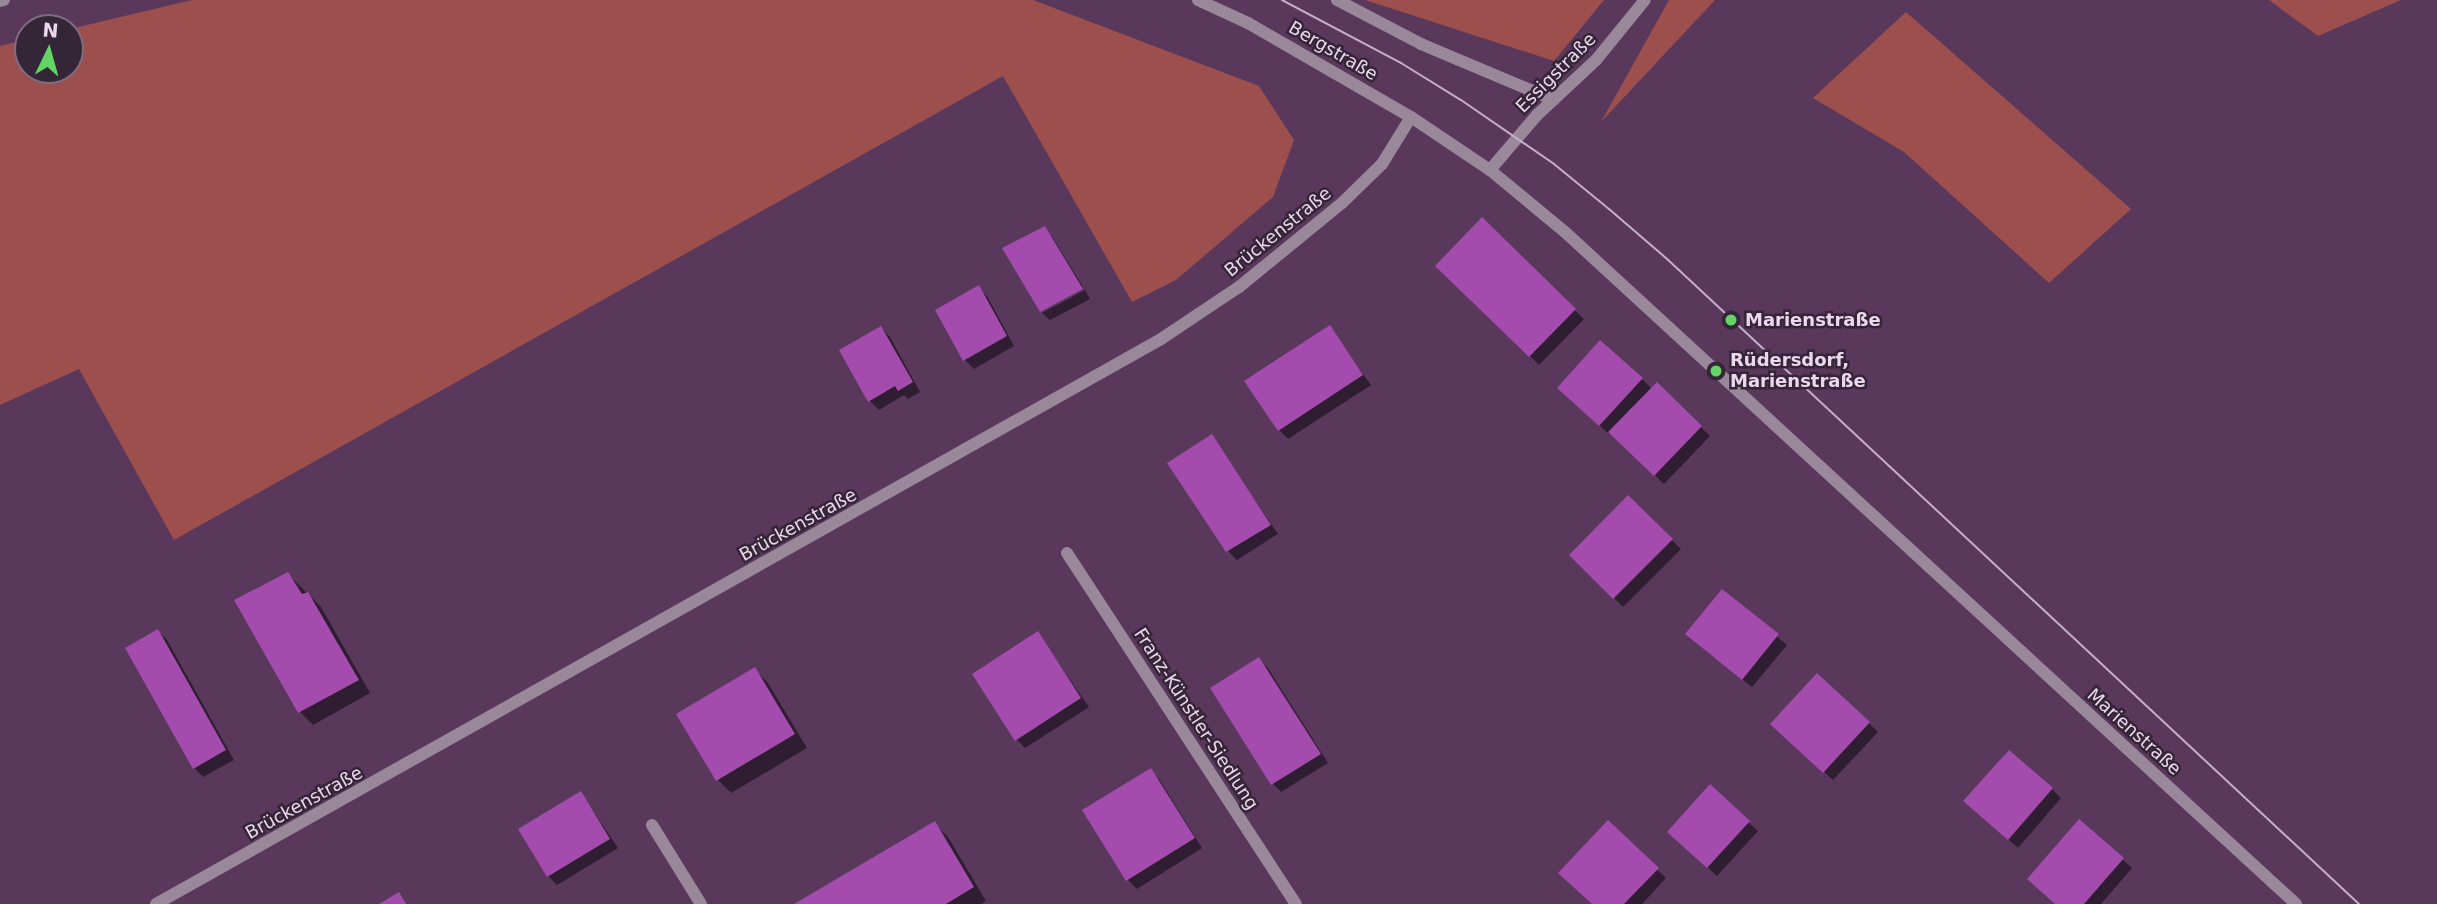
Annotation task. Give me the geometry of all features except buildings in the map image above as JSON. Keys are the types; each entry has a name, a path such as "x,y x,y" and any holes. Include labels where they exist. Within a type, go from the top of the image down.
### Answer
{"street":[{"name":"Bergstraße","path":"1198,0 1248,23 1411,117"},
{"path":"1337,0 1421,44 1554,100"},
{"name":"Essigstraße","path":"1490,170 1516,137 1604,52 1645,0"},
{"name":"Marienstraße","path":"1411,117 1490,170 1565,232 2296,904"},
{"name":"Brückenstraße","path":"156,904 1173,332 1239,287 1357,190 1382,164 1411,117"},
{"name":"Franz-Künstler-Siedlung","path":"1067,552 1296,904"},
{"path":"652,825 701,904"}],"shaded area":[{"path":"192,0 1033,0 1259,86 1294,140 1273,197 1176,280 1132,302 1003,76 174,540 79,369 0,405 0,46 14,42 14,84 84,84 84,26"},
{"path":"1365,0 1604,0 1554,61"},
{"path":"1669,0 1715,0 1601,122"},
{"path":"2269,0 2401,0 2318,36"},
{"path":"1906,12 2131,209 2049,283 1904,152 1813,98"}],"tram line":[{"path":"1282,0 1401,63 1461,100 1554,164 1609,209 1666,258 2359,904"}],"place":[{"name":"Marienstraße","path":"1731,320"},
{"name":"Rüdersdorf, Marienstraße","path":"1716,371"}]}
